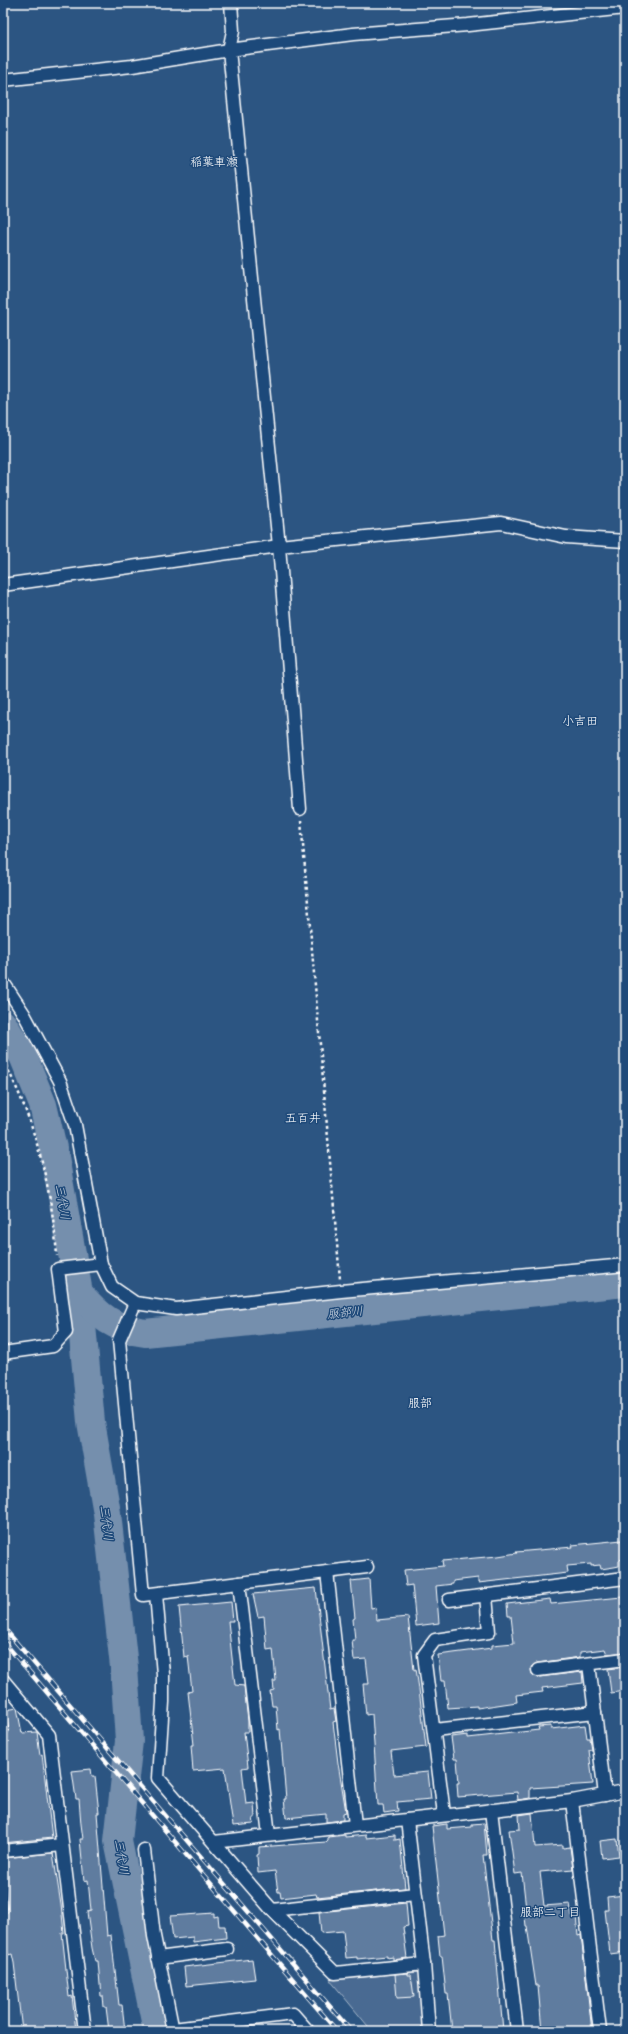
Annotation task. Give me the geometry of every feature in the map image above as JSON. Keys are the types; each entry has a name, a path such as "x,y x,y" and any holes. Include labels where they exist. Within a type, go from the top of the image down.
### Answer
{"street":[{"path":"231,3 233,31 229,50 279,546 300,809"},
{"path":"3,80 132,66 229,50 353,34 468,25 625,8"},
{"path":"3,585 279,546 500,523 566,537 625,540"},
{"path":"3,982 24,1014 60,1081 75,1125 98,1264 112,1287 133,1307 176,1309 341,1291 625,1265"},
{"path":"3,1353 53,1346 66,1332 60,1269 98,1264"},
{"path":"133,1307 119,1340 143,1596 367,1567"},
{"path":"327,1572 355,1825"},
{"path":"449,1600 625,1578"},
{"path":"240,1583 269,1835"},
{"path":"156,1594 163,1681 158,1778 272,1910 336,1973 424,1964"},
{"path":"444,1814 424,1655 435,1640 490,1632 486,1595"},
{"path":"538,1670 625,1659"},
{"path":"589,1664 605,1795"},
{"path":"3,1680 49,1735 85,2031"},
{"path":"434,1730 595,1712"},
{"path":"214,1842 407,1820 444,1814 572,1801 625,1791"},
{"path":"572,1801 600,2031"},
{"path":"491,1810 517,2031"},
{"path":"407,1820 424,1964 429,2031"},
{"path":"3,1851 62,1845"},
{"path":"144,1850 158,1958 173,2030 293,2014 308,2031"},
{"path":"272,1910 415,1894"},
{"path":"158,1958 227,1949"}],"path":[{"path":"300,809 341,1291"},
{"path":"3,1060 16,1085 41,1155 54,1221 60,1269"}],"shaded area":[{"path":"419,1972 424,2031 372,2031 330,1980"}],"building":[{"path":"622,1540 624,1559 619,1560 619,1566 601,1569 600,1565 591,1566 591,1564 567,1566 568,1573 478,1583 478,1578 453,1581 453,1584 436,1586 439,1623 416,1626 412,1585 406,1586 404,1570 443,1566 442,1561 498,1556 517,1553 516,1552 573,1547 572,1545"},
{"path":"369,1579 371,1608 376,1607 377,1620 408,1617 414,1670 416,1669 419,1689 426,1747 391,1751 394,1775 428,1772 431,1799 397,1802 398,1811 384,1813 383,1805 378,1805 372,1714 366,1715 363,1684 369,1684 366,1659 354,1660 352,1640 355,1640 353,1619 355,1618 351,1581"},
{"path":"316,1588 330,1710 334,1709 336,1721 333,1722 346,1812 343,1813 343,1820 326,1822 326,1814 286,1818 284,1799 286,1799 280,1729 278,1730 276,1706 272,1706 270,1691 274,1690 273,1681 276,1681 273,1649 267,1650 264,1616 258,1617 253,1594"},
{"path":"622,1597 625,1620 622,1620 625,1652 607,1654 605,1649 580,1652 580,1657 537,1663 531,1667 532,1674 539,1677 582,1672 583,1683 542,1688 543,1692 516,1695 517,1702 477,1708 477,1706 448,1708 445,1681 441,1681 438,1655 492,1648 492,1645 514,1643 511,1616 508,1616 507,1604 550,1599 551,1604"},
{"path":"231,1602 233,1621 228,1621 235,1685 244,1686 248,1721 248,1732 244,1732 248,1767 242,1768 246,1804 254,1803 255,1818 253,1818 254,1824 233,1826 225,1768 193,1771 191,1745 194,1745 188,1692 192,1691 188,1656 184,1657 179,1607"},
{"path":"625,1667 625,1691 611,1693 608,1669"},
{"path":"17,1708 22,1733 37,1732 40,1755 42,1754 52,1838 3,1843 3,1733 9,1732 6,1710"},
{"path":"585,1725 587,1738 590,1738 592,1750 589,1750 593,1784 530,1788 530,1798 518,1800 517,1792 458,1797 457,1783 459,1783 457,1759 454,1759 451,1737 468,1735 468,1738 539,1730 538,1727 551,1726 551,1729"},
{"path":"91,1769 92,1776 95,1776 99,1813 97,1813 107,1936 111,1935 119,2005 122,2005 125,2031 109,2031 106,2007 104,2007 103,1996 101,1996 98,1961 95,1961 92,1948 87,1912 91,1911 88,1880 84,1881 80,1839 83,1839 79,1799 76,1799 72,1771"},
{"path":"532,1813 535,1847 563,1845 563,1848 570,1847 573,1869 540,1872 544,1906 570,1904 572,1916 576,1915 578,1936 581,1935 592,2031 542,2031 538,1986 536,1986 526,1926 524,1908 526,1908 522,1873 515,1874 509,1830 520,1829 519,1815"},
{"path":"484,1823 487,1855 483,1855 493,1940 495,1940 503,2031 452,2031 448,1994 446,1994 442,1956 440,1956 438,1936 444,1935 432,1826 447,1824 447,1829 472,1827 472,1824"},
{"path":"345,1835 345,1837 366,1835 366,1838 395,1835 395,1840 400,1839 405,1888 317,1897 316,1894 281,1898 280,1892 278,1892 275,1871 258,1873 257,1855 259,1854 259,1847 326,1842 328,1837"},
{"path":"617,1839 619,1856 602,1858 600,1841"},
{"path":"53,1853 61,1905 64,1933 62,1933 69,1997 72,1996 76,2031 22,2031 14,1963 12,1954 8,1955 3,1913 8,1912 3,1877 3,1858"},
{"path":"625,1895 625,1952 610,1954 605,1910 608,1910 607,1897"},
{"path":"406,1903 408,1926 403,1927 407,1958 393,1960 393,1957 387,1958 387,1956 357,1959 357,1957 346,1958 343,1931 321,1933 319,1912"},
{"path":"214,1913 214,1917 218,1916 219,1926 225,1926 226,1938 193,1942 193,1937 173,1939 170,1916"},
{"path":"252,1959 255,1979 186,1986 184,1967"},
{"path":"408,1973 408,1975 411,1975 414,1997 397,1998 395,1974"}],"waterway":[{"name":"三代川","path":"3,1024 23,1056 43,1105 55,1157 79,1293 91,1422 107,1513 124,1667 129,1741 118,1841 157,2031"},
{"name":"服部川","path":"79,1293 94,1309 108,1320 124,1328 145,1333 625,1283"}],"railway":[{"path":"3,1627 351,2031"},
{"path":"3,1641 337,2031"}],"district":[{"name":"稲葉車瀬","path":"214,161"},
{"name":"小吉田","path":"580,720"},
{"name":"五百井","path":"303,1117"},
{"name":"服部","path":"420,1402"},
{"name":"服部二丁目","path":"550,1911"}]}
